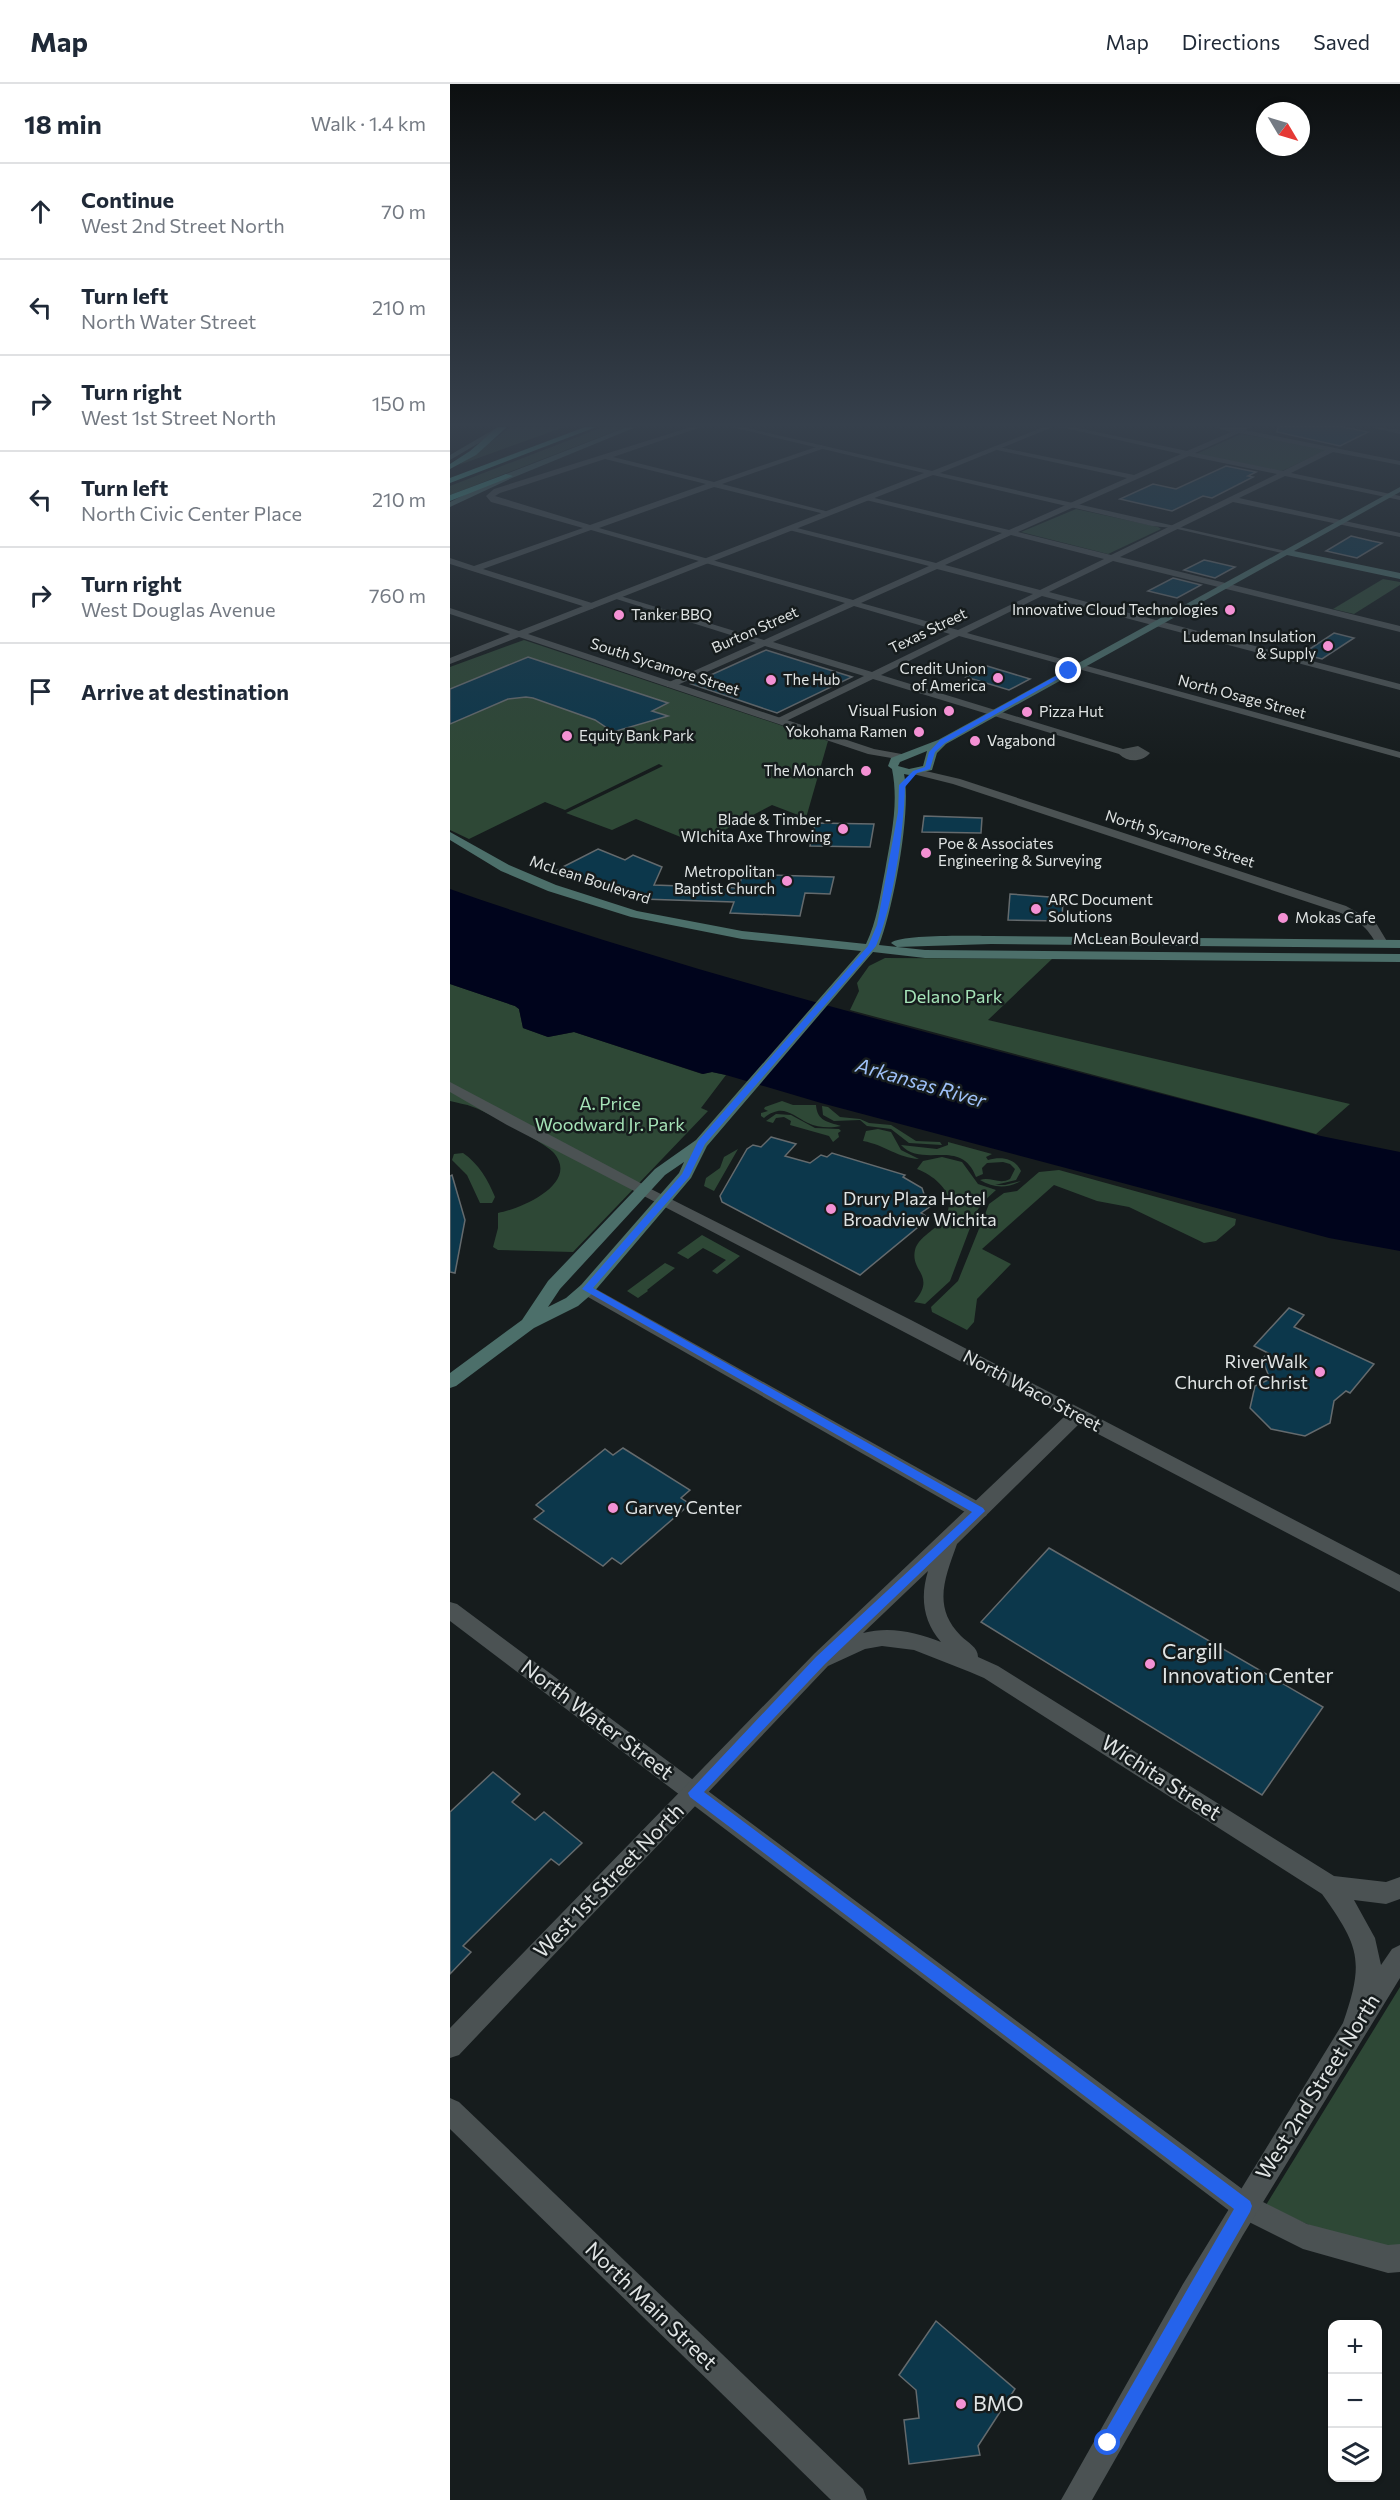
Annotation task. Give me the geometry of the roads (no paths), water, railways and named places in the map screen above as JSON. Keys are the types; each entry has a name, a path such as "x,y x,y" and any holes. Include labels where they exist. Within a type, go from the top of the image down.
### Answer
{"main road":[{"path":"528,1324 554,1285 660,1172 701,1143 872,946 883,917 901,812 902,786 894,767 895,760 942,741 1308,540"},
{"path":"1286,552 1400,581"},
{"path":"1365,571 1400,576"},
{"path":"902,786 916,772 930,763 932,752 942,741"},
{"path":"905,757 921,757 930,763"},
{"path":"894,767 916,772"},
{"name":"McLean Boulevard","path":"450,835 526,878 635,914 742,935 872,946 925,954 1400,958"},
{"name":"McLean Boulevard","path":"872,946 921,941 991,940 1400,944"},
{"path":"450,1382 528,1324 572,1302 587,1289 686,1175 701,1143"}],"street":[{"path":"474,569 555,540"},
{"name":"North Osage Street","path":"633,540 958,633 1395,754"},
{"path":"450,661 761,540"},
{"path":"836,540 1400,687"},
{"name":"Burton Street","path":"670,685 994,540"},
{"path":"1036,540 1400,629"},
{"name":"Texas Street","path":"780,721 1146,540"},
{"path":"1233,540 1286,552"},
{"path":"450,561 592,606"},
{"path":"614,597 1124,752"},
{"name":"South Sycamore Street","path":"450,611 872,752 905,757"},
{"path":"1395,754 1400,745"},
{"name":"South Sycamore Street","path":"872,752 894,767"},
{"name":"North Sycamore Street","path":"930,763 956,781"},
{"name":"North Sycamore Street","path":"916,772 956,781 1342,909 1366,920 1374,928 1382,943"},
{"name":"North Waco Street","path":"450,1086 513,1122 1400,1584"},
{"path":"587,1289 980,1511"},
{"name":"West 1st Street North","path":"450,2046 821,1660 980,1511 1077,1414"},
{"path":"948,1541 933,1586 936,1620 949,1639 991,1672"},
{"name":"North Water Street","path":"450,1610 1244,2206 1303,2236 1388,2259 1400,2259"},
{"path":"821,1660 868,1640 888,1638 942,1650 991,1672"},
{"name":"Wichita Street","path":"991,1672 1330,1886"},
{"path":"1330,1886 1386,1893 1400,1888"},
{"path":"1330,1886 1361,1930 1370,1956 1367,1993 1354,2027"},
{"name":"West 2nd Street North","path":"1076,2500 1244,2206 1354,2027 1400,1957"},
{"name":"North Main Street","path":"450,2111 852,2500"}],"water":[{"name":"Arkansas River","path":"450,889 665,959 774,991 1321,1136 1400,1152 1400,1251 1329,1238 821,1103 726,1075 712,1072 703,1074 574,1032 548,1037 523,1028 519,1009 515,1006 450,984"}],"place":[{"name":"Innovative Cloud Technologies","path":"1230,610"},
{"name":"Tanker BBQ","path":"619,615"},
{"name":"Ludeman Insulation & Supply","path":"1328,646"},
{"name":"Credit Union of America","path":"998,678"},
{"name":"The Hub","path":"771,680"},
{"name":"Visual Fusion","path":"949,711"},
{"name":"Pizza Hut","path":"1027,712"},
{"name":"Yokohama Ramen","path":"919,732"},
{"name":"Equity Bank Park","path":"567,736"},
{"name":"Vagabond","path":"975,741"},
{"name":"The Monarch","path":"866,771"},
{"name":"Blade & Timber - WIchita Axe Throwing","path":"843,829"},
{"name":"Poe & Associates Engineering & Surveying","path":"926,853"},
{"name":"Metropolitan Baptist Church","path":"787,881"},
{"name":"ARC Document Solutions","path":"1036,909"},
{"name":"Mokas Cafe","path":"1283,918"},
{"name":"Drury Plaza Hotel Broadview Wichita","path":"831,1209"},
{"name":"RiverWalk Church of Christ","path":"1320,1372"},
{"name":"Garvey Center","path":"613,1508"},
{"name":"Cargill Innovation Center","path":"1150,1664"},
{"name":"BMO","path":"961,2404"}],"park label":[{"name":"Delano Park","path":"953,997"},
{"name":"A. Price Woodward Jr. Park","path":"610,1114"}]}
